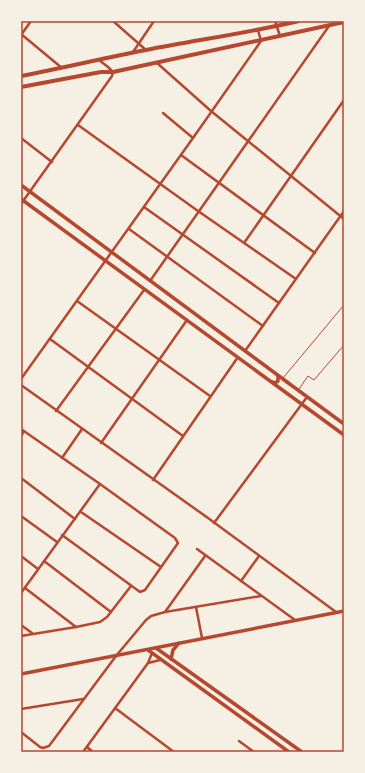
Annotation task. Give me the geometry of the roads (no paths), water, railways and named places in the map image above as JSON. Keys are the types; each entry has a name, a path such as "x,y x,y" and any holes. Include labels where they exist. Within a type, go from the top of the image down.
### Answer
{"highway":[{"path":"21,76 146,50 258,30 276,22 299,21"},
{"path":"21,87 101,72 113,72 344,22"}],"main road":[{"path":"21,185 344,424"},
{"path":"22,201 344,435"},
{"path":"273,382 276,383 278,381 278,376"},
{"path":"21,674 344,611"},
{"path":"171,659 173,650 180,643"},
{"path":"156,648 302,752"},
{"path":"148,650 289,752"}],"street":[{"path":"31,21 21,35 63,68"},
{"path":"113,21 146,50"},
{"path":"132,53 154,21"},
{"path":"276,22 280,36"},
{"path":"150,281 329,25"},
{"path":"21,379 112,253 261,41 258,30"},
{"path":"22,201 52,162 112,76 113,72 100,60"},
{"path":"157,63 211,111 344,219"},
{"path":"244,243 344,100"},
{"path":"163,113 193,138"},
{"path":"78,125 198,212 296,279"},
{"path":"21,138 52,162"},
{"path":"181,155 314,253"},
{"path":"144,207 182,236 279,303"},
{"path":"245,351 344,211"},
{"path":"129,229 167,258 263,326"},
{"path":"56,411 144,290"},
{"path":"77,300 210,396"},
{"path":"101,443 187,320"},
{"path":"50,339 183,436"},
{"path":"153,480 238,357"},
{"path":"21,385 337,612"},
{"path":"214,523 307,396"},
{"path":"21,429 177,539 176,545 161,567 143,591 138,591 62,535"},
{"path":"62,458 82,429"},
{"path":"21,436 24,431"},
{"path":"21,478 75,519"},
{"path":"21,593 100,484"},
{"path":"81,512 161,567"},
{"path":"21,516 57,542"},
{"path":"197,549 295,620"},
{"path":"21,556 38,569"},
{"path":"164,612 205,556"},
{"path":"241,581 259,556"},
{"path":"44,561 111,612"},
{"path":"21,636 100,622 104,620 111,612 130,586"},
{"path":"25,588 76,627"},
{"path":"21,732 40,747 43,748 49,746 116,656 151,616 164,612 261,596"},
{"path":"196,607 202,638"},
{"path":"21,625 33,634"},
{"path":"83,752 148,663 152,653"},
{"path":"148,663 162,660"},
{"path":"21,709 83,699"},
{"path":"115,708 174,752"},
{"path":"239,741 254,752"},
{"path":"87,747 93,752"}],"lane":[{"path":"282,379 344,305"},
{"path":"298,390 308,376 314,380 344,345"}]}
